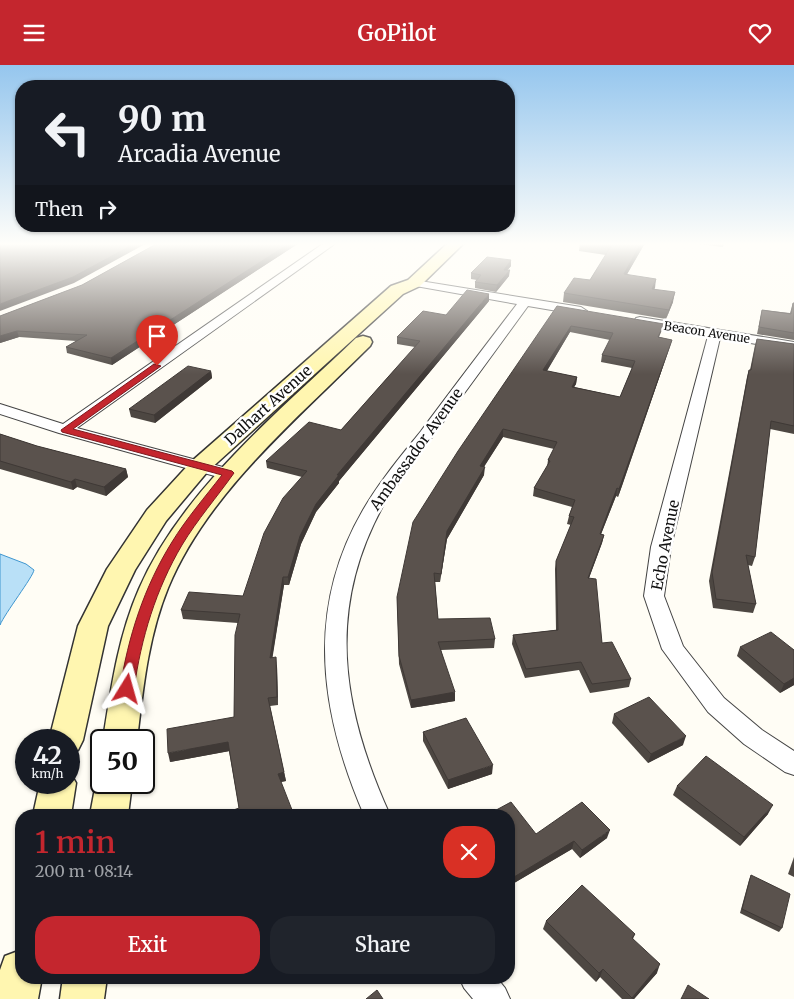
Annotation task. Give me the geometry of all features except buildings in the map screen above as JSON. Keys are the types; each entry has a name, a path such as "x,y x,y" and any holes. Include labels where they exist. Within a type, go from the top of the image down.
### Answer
{"main road":[{"name":"Dalhart Avenue","path":"68,729 93,627 121,569 156,515 200,466 397,290 405,287"},
{"name":"Dalhart Avenue","path":"122,729 132,655 153,589 177,543 228,473 286,419 412,293 413,287"},
{"path":"53,809 56,794"},
{"path":"110,809 112,794"},
{"path":"16,999 19,984"},
{"path":"82,999 84,984"}],"street":[{"path":"65,430 269,287"},
{"path":"435,287 598,314"},
{"name":"Ambassador Avenue","path":"375,809 350,747 341,699 335,645 340,593 348,560 361,530 379,498 525,302"},
{"name":"Beacon Avenue","path":"628,319 794,346"},
{"name":"Echo Avenue","path":"715,333 661,547 654,596 673,649 716,705 753,737 794,765"},
{"path":"0,409 65,430 228,473"},
{"path":"481,984 494,999"}],"water":[{"path":"0,554 26,564 34,570 0,625"}],"route":[{"path":"127,689 132,655 153,589 177,543 228,473 65,430 157,366"}]}
